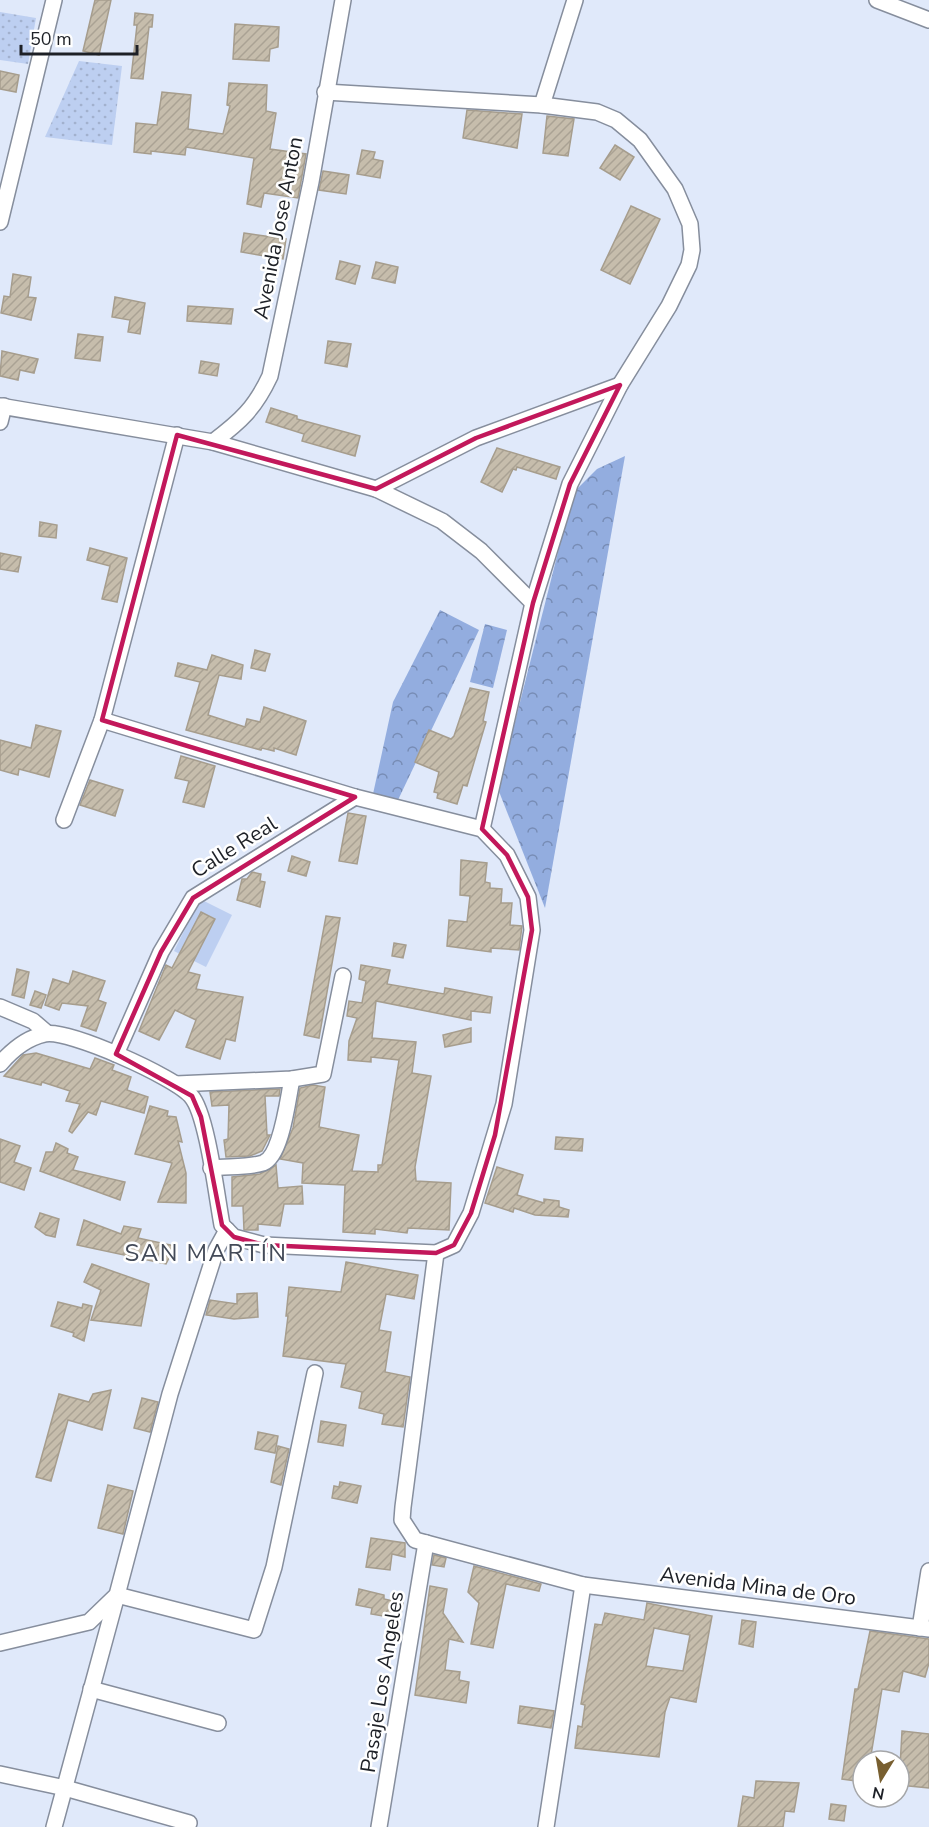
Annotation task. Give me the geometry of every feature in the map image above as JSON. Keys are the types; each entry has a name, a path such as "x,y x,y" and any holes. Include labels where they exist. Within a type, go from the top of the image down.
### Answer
{"street":[{"path":"0,222 54,0"},
{"name":"Avenida Jose Anton","path":"213,442 240,422 258,402 270,376 311,182 343,0"},
{"path":"542,105 575,0"},
{"path":"877,0 929,20"},
{"path":"325,92 542,105 597,112 616,120 640,140 665,173 690,224 692,250 689,265 669,306 620,385 570,484 533,603 482,829"},
{"path":"376,489 476,438 620,385"},
{"path":"0,422 2,406 177,435 213,442 376,489 442,521 481,551 533,603"},
{"path":"64,820 102,720 177,435"},
{"path":"0,1065 26,1041 47,1034 69,1036 116,1054 176,1084 192,1096 201,1117 222,1225 234,1237 264,1245 436,1253 454,1245 471,1213 495,1135 504,1104 532,930 528,897 507,855 482,829 354,797 102,720"},
{"name":"Calle Real","path":"116,1054 160,952 193,898 354,797"},
{"path":"176,1084 292,1079 323,1074 343,976"},
{"path":"0,1007 33,1021 47,1034"},
{"path":"211,1168 264,1162 271,1157 278,1142 292,1079"},
{"path":"54,1827 170,1394 213,1259 227,1230"},
{"name":"Avenida Mina de Oro","path":"436,1253 402,1520 415,1540 583,1586 925,1628"},
{"path":"117,1595 254,1630 274,1567 315,1373"},
{"name":"Pasaje Los Angeles","path":"380,1827 426,1544"},
{"path":"925,1628 929,1571"},
{"path":"546,1827 583,1586"},
{"path":"0,1643 89,1622 117,1595"},
{"path":"91,1689 218,1722"},
{"path":"0,1774 65,1788 189,1823"}],"highlighted area":[{"path":"620,385 570,484 533,603 482,829 507,855 528,897 532,930 495,1135 471,1213 454,1245 436,1253 264,1245 234,1237 222,1225 201,1117 192,1096 116,1054 161,952 193,898 355,797 102,720 177,435 376,489 476,438"}],"shaded area":[{"path":"0,12 36,18 28,64 0,60"},
{"path":"79,61 122,66 112,145 45,137"},
{"path":"200,899 232,915 206,967 174,951"}],"green space":[{"path":"625,456 545,908 498,789 573,493 597,469"},
{"path":"440,610 479,630 398,800 373,794 393,702"},
{"path":"485,624 507,630 493,688 470,682"}],"building":[{"path":"95,0 111,0 99,55 83,51"},
{"path":"135,13 153,15 152,27 149,27 143,79 131,78 137,25 134,25"},
{"path":"235,24 279,27 278,47 270,49 269,61 233,59"},
{"path":"0,71 19,75 16,92 0,89"},
{"path":"229,83 267,85 266,111 276,113 270,149 306,154 298,198 264,193 261,207 247,204 254,158 186,147 185,155 151,151 151,154 134,152 136,123 157,125 162,92 191,95 188,129 223,134 230,106 227,105"},
{"path":"467,110 522,114 517,148 463,138"},
{"path":"547,116 574,119 568,156 543,153"},
{"path":"615,145 634,157 620,180 600,168"},
{"path":"362,150 375,152 373,159 383,161 380,178 357,174"},
{"path":"323,171 349,175 346,194 319,190"},
{"path":"631,206 660,219 630,284 601,270"},
{"path":"244,233 286,239 283,259 241,252"},
{"path":"340,261 360,266 355,284 336,279"},
{"path":"376,262 398,267 395,283 372,278"},
{"path":"13,274 31,277 28,297 36,298 31,320 1,313 4,296 10,297"},
{"path":"115,297 145,303 140,334 128,332 130,320 112,317"},
{"path":"188,306 233,309 231,324 187,321"},
{"path":"78,334 103,337 100,361 75,358"},
{"path":"328,341 351,344 347,367 325,363"},
{"path":"2,351 38,359 34,373 20,370 18,380 0,376"},
{"path":"201,361 219,364 217,376 199,373"},
{"path":"271,408 297,416 297,419 360,436 355,456 302,441 304,434 266,422"},
{"path":"497,448 560,467 556,479 517,467 516,470 513,469 502,492 481,482"},
{"path":"40,522 57,525 56,538 39,536"},
{"path":"90,548 127,558 117,602 102,599 110,566 87,560"},
{"path":"0,553 21,557 18,572 0,569"},
{"path":"255,650 270,654 265,671 251,668"},
{"path":"212,655 243,665 241,679 219,675 208,715 245,727 247,719 260,722 264,707 306,721 296,755 274,748 274,751 262,748 261,750 186,730 200,682 175,676 178,663 207,670"},
{"path":"470,688 489,692 483,721 486,722 467,786 463,785 457,804 437,798 438,793 434,792 439,772 415,762 429,730 451,739 454,736"},
{"path":"36,725 61,731 49,777 19,769 18,775 0,770 0,740 31,748"},
{"path":"181,756 215,766 204,807 183,802 189,781 175,778"},
{"path":"90,780 123,790 115,816 80,805"},
{"path":"348,813 366,816 357,864 339,861"},
{"path":"292,856 310,862 306,876 288,871"},
{"path":"461,860 487,863 485,882 490,883 490,888 502,889 501,903 512,903 510,925 522,926 519,950 491,948 491,952 447,946 449,920 467,922 470,896 460,895"},
{"path":"252,872 261,874 260,881 265,882 260,907 237,900 242,879 247,879"},
{"path":"201,912 215,919 188,972 200,975 196,989 243,997 235,1041 226,1039 220,1059 186,1047 196,1020 175,1010 159,1040 139,1031 166,965 172,968"},
{"path":"326,916 340,918 319,1038 304,1035"},
{"path":"394,943 406,945 403,958 392,956"},
{"path":"361,965 390,970 387,984 444,994 445,988 492,997 490,1013 471,1011 471,1020 376,1001 372,1038 416,1042 412,1073 431,1076 415,1167 416,1181 451,1183 449,1230 408,1228 407,1233 375,1229 375,1234 343,1232 345,1185 302,1183 303,1163 280,1159 293,1128 300,1088 313,1085 325,1087 319,1127 359,1135 352,1171 378,1172 378,1165 382,1165 399,1060 371,1057 371,1062 348,1060 349,1041 357,1018 347,1016 349,1001 362,1003 366,981 359,979"},
{"path":"17,969 29,972 24,998 12,995"},
{"path":"73,971 105,981 98,1000 106,1003 96,1031 81,1026 88,1006 62,1003 59,1010 45,1005 53,979 69,984"},
{"path":"35,991 46,995 41,1008 30,1005"},
{"path":"471,1028 471,1042 445,1047 443,1035"},
{"path":"36,1053 90,1069 95,1058 114,1065 112,1070 131,1077 127,1090 148,1097 144,1113 101,1101 96,1115 88,1112 72,1133 69,1131 80,1104 66,1101 70,1091 42,1082 41,1085 4,1076 23,1055"},
{"path":"280,1089 279,1096 265,1096 267,1135 270,1135 262,1151 250,1156 226,1157 224,1140 228,1139 229,1105 212,1106 210,1092"},
{"path":"150,1106 168,1111 167,1116 176,1117 182,1142 178,1141 186,1173 186,1203 158,1202 172,1163 135,1154"},
{"path":"556,1137 583,1139 582,1151 555,1149"},
{"path":"0,1139 20,1146 14,1162 31,1168 24,1190 0,1182"},
{"path":"56,1143 68,1149 67,1153 78,1157 73,1170 125,1182 120,1200 40,1171 46,1152 53,1152"},
{"path":"276,1165 278,1188 302,1186 303,1204 284,1204 280,1226 258,1224 258,1230 244,1230 243,1206 232,1206 232,1177 260,1174"},
{"path":"497,1167 523,1175 517,1195 544,1203 544,1199 559,1201 559,1207 569,1210 568,1217 535,1215 514,1208 513,1212 485,1203"},
{"path":"40,1213 59,1219 55,1237 46,1235 35,1227"},
{"path":"84,1220 121,1234 124,1226 141,1229 138,1238 175,1246 166,1264 77,1245"},
{"path":"346,1262 418,1275 414,1299 386,1294 379,1330 391,1332 385,1372 410,1377 403,1427 382,1424 384,1414 359,1408 362,1392 341,1387 346,1364 283,1356 289,1287 341,1292"},
{"path":"92,1264 149,1284 141,1326 91,1320 101,1290 84,1282"},
{"path":"257,1293 258,1317 234,1319 206,1315 210,1300 237,1304 237,1294"},
{"path":"58,1302 82,1308 83,1304 92,1306 84,1341 73,1336 74,1333 51,1326"},
{"path":"111,1390 102,1430 68,1420 51,1481 36,1477 59,1394 89,1402 93,1394"},
{"path":"142,1398 158,1402 150,1432 134,1428"},
{"path":"321,1421 346,1425 343,1446 318,1442"},
{"path":"258,1432 278,1436 275,1453 255,1449"},
{"path":"278,1446 289,1449 281,1485 271,1482"},
{"path":"340,1482 361,1486 357,1503 332,1498 334,1486 339,1487"},
{"path":"108,1485 133,1491 123,1534 98,1528"},
{"path":"371,1538 405,1543 405,1557 392,1554 390,1570 366,1567"},
{"path":"434,1555 446,1558 444,1567 432,1565"},
{"path":"474,1566 541,1584 539,1591 506,1584 493,1648 471,1644 479,1603 468,1592"},
{"path":"430,1586 447,1589 443,1613 463,1642 449,1639 445,1670 460,1672 459,1680 469,1682 466,1703 415,1695"},
{"path":"359,1589 384,1595 384,1599 403,1603 400,1619 371,1614 372,1608 356,1605"},
{"path":"647,1603 712,1616 696,1702 670,1697 665,1712 659,1757 575,1748 578,1726 582,1727 585,1705 581,1704 595,1624 602,1625 605,1613 644,1620","holes":["654,1628 690,1635 683,1671 646,1666"]},
{"path":"742,1620 756,1622 753,1647 739,1644"},
{"path":"870,1631 929,1639 929,1663 925,1677 903,1671 899,1692 882,1689 872,1749 851,1749 851,1780 842,1779 855,1689 858,1689"},
{"path":"520,1706 554,1711 551,1728 518,1723"},
{"path":"902,1731 929,1734 929,1788 911,1786 911,1749 901,1749"},
{"path":"756,1781 799,1783 794,1812 785,1811 783,1827 738,1827 743,1796 754,1798"},
{"path":"831,1804 846,1806 844,1821 829,1819"}],"district":[{"name":"SAN MARTÍN","path":"206,1253"}]}
